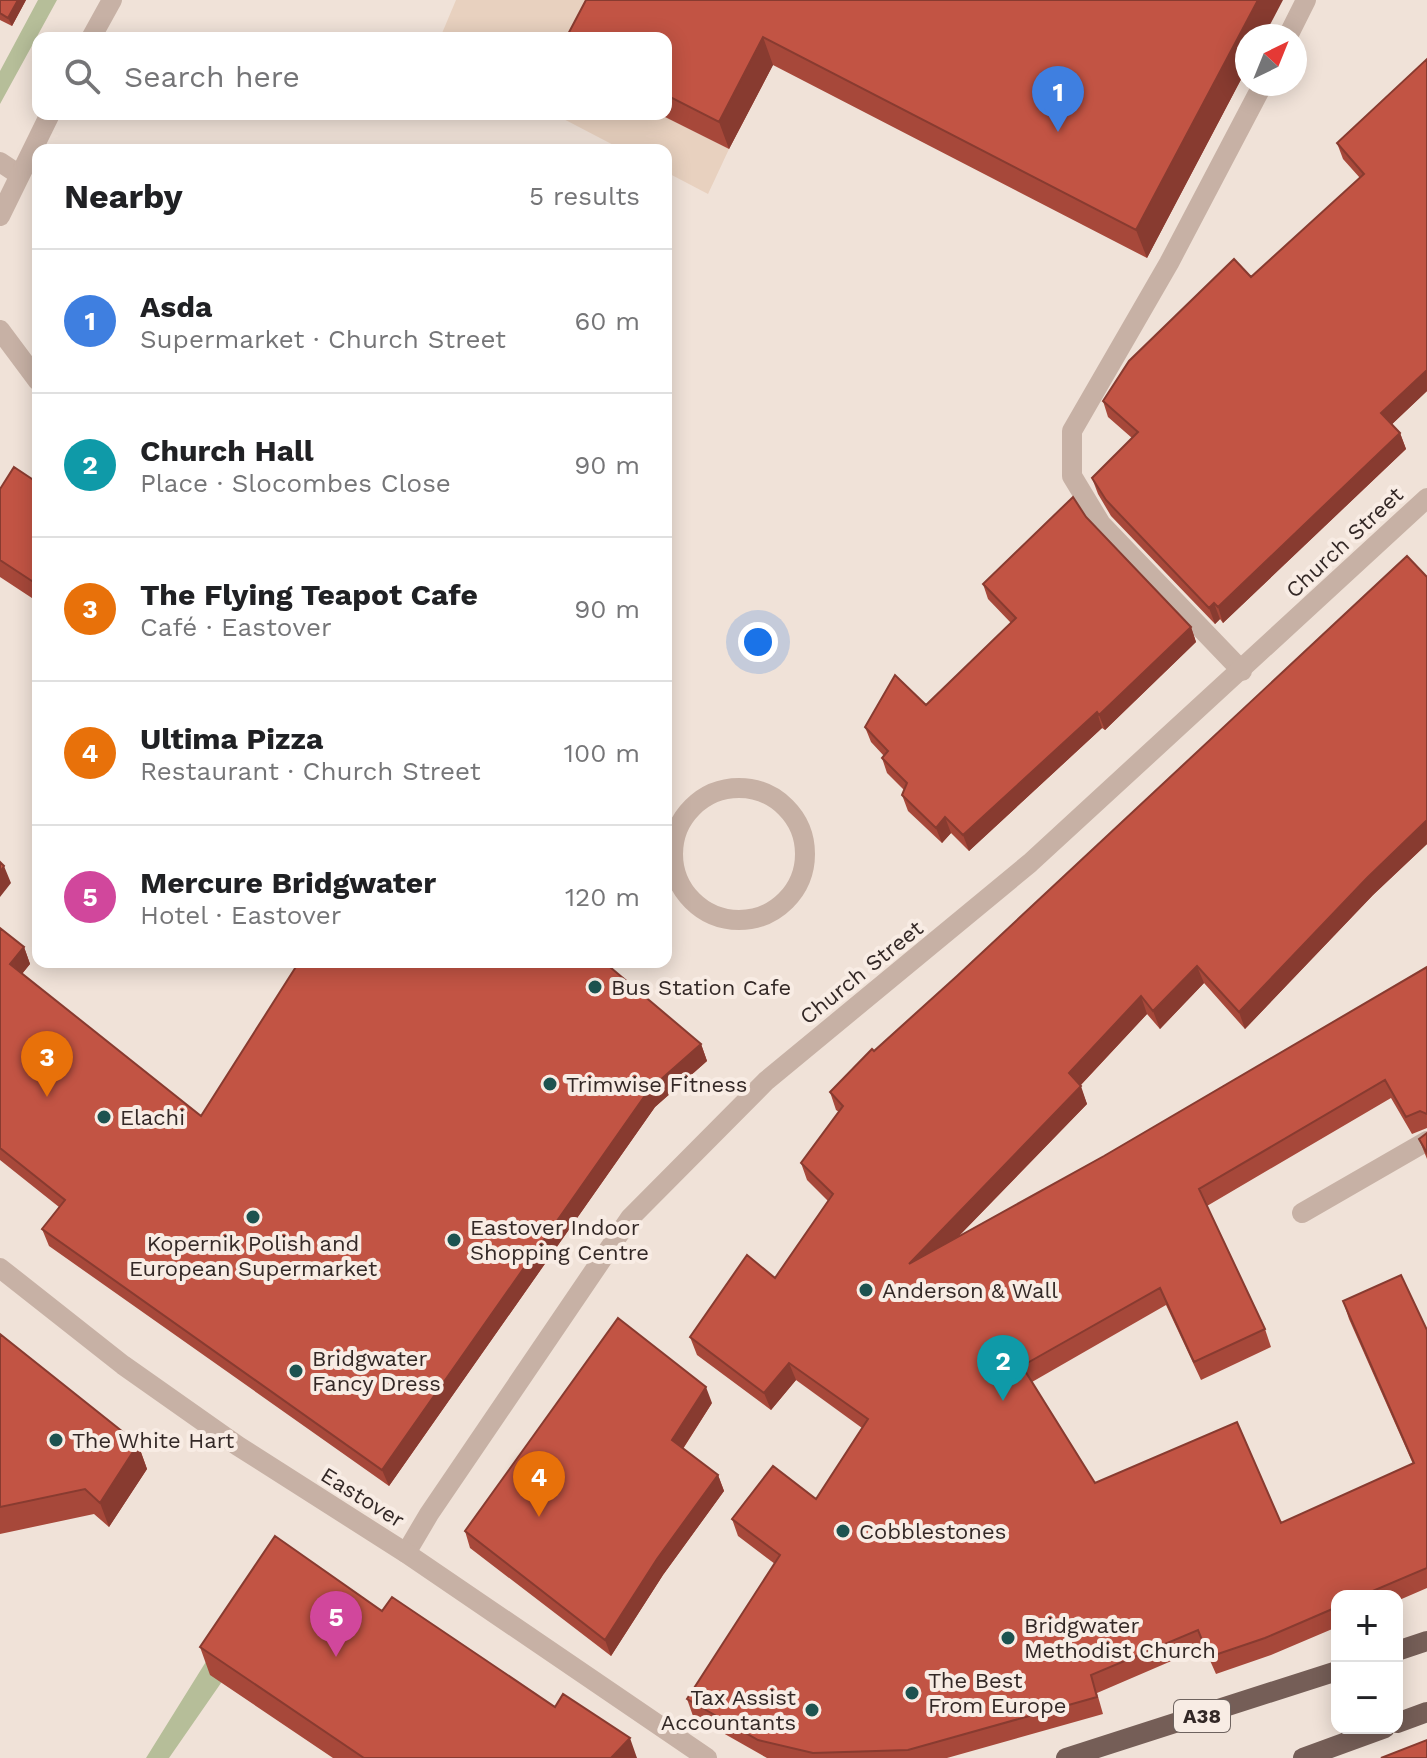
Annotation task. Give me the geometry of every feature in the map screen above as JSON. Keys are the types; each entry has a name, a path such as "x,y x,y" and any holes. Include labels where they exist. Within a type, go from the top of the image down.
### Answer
{"main road":[{"path":"1403,1649 1427,1641"},
{"name":"A38","path":"1066,1758 1331,1673"},
{"path":"1403,1721 1427,1712"},
{"path":"1303,1758 1369,1734"}],"street":[{"path":"94,32 112,0"},
{"path":"1294,24 1306,0"},
{"path":"1242,671 1101,524 1072,476 1072,431 1169,263 1257,96"},
{"path":"34,144 47,120"},
{"path":"0,216 32,148"},
{"path":"0,162 18,174"},
{"path":"0,330 32,373"},
{"name":"Church Street","path":"406,1553 429,1514 630,1218 766,1081 1030,863 1427,498"},
{"path":"744,788 774,797 786,807 802,834 803,872 794,891 778,907 759,917 736,920 715,916 696,905 681,888 674,867 672,821 713,792 744,788"},
{"path":"1302,1213 1427,1141"},
{"name":"Eastover","path":"0,1268 123,1365 238,1446 406,1553 707,1758"}],"green space":[{"path":"38,0 57,0 39,32 32,32 32,46 0,104 0,71"},
{"path":"273,1554 221,1683 169,1758 146,1758"}],"shaded area":[{"path":"456,0 590,0 591,32 443,32"},
{"path":"566,120 671,120 729,149 708,194 672,175 672,144 612,144"}],"building":[{"path":"0,0 18,0 8,18 0,13"},
{"path":"586,0 1258,0 1245,24 1235,24 1235,43 1136,230 763,37 719,122 672,98 672,32 569,32"},
{"path":"1427,59 1427,370 1381,413 1400,433 1218,607 1214,603 1209,608 1106,500 1092,478 1138,432 1103,401 1129,361 1234,259 1251,277 1364,174 1337,143"},
{"path":"14,467 32,479 32,581 0,560 0,489"},
{"path":"1073,497 1086,517 1191,627 1099,715 1097,712 963,835 945,817 936,828 902,795 907,783 882,758 888,751 865,727 895,675 926,705 1016,618 983,584"},
{"path":"1407,556 1427,577 1427,820 1239,1012 1197,966 1153,1011 1141,996 1069,1073 1081,1086 909,1264 1104,1156 1427,967 1427,1114 1420,1111 1406,1117 1385,1080 1199,1189 1265,1329 1194,1362 1160,1288 1022,1366 1095,1483 1237,1422 1281,1523 1414,1463 1343,1301 1401,1275 1427,1330 1427,1568 1375,1590 1331,1590 1331,1610 1265,1638 1209,1657 1198,1630 1091,1675 1097,1697 908,1750 813,1753 758,1740 687,1699 780,1555 732,1519 773,1466 816,1499 868,1419 789,1363 764,1393 690,1337 747,1255 775,1278 833,1194 801,1163 843,1106 830,1092 872,1049 874,1051"},
{"name":"Eastover Indoor Shopping Centre","path":"0,928 24,947 10,964 201,1116 295,968 611,968 701,1044 649,1090 382,1470 42,1229 65,1200 0,1148"},
{"path":"1427,1133 1427,1153 1419,1139"},
{"path":"618,1318 706,1387 672,1440 718,1475 657,1559 605,1640 465,1531"},
{"name":"The White Hart","path":"0,1334 138,1444 100,1503 85,1489 0,1507"},
{"path":"275,1536 382,1611 392,1597 555,1707 563,1694 630,1738 611,1758 364,1758 200,1647"},
{"path":"1427,1740 1427,1758 1381,1758"}],"place":[{"name":"Asda","path":"1058,132"},
{"name":"Bus Station Cafe","path":"595,987"},
{"name":"Trimwise Fitness","path":"550,1084"},
{"name":"The Flying Teapot Cafe","path":"47,1097"},
{"name":"Elachi","path":"104,1117"},
{"name":"Kopernik Polish and European Supermarket","path":"253,1217"},
{"name":"Eastover Indoor Shopping Centre","path":"454,1240"},
{"name":"Anderson & Wall","path":"866,1290"},
{"name":"Bridgwater Fancy Dress","path":"296,1371"},
{"name":"Church Hall","path":"1003,1401"},
{"name":"The White Hart","path":"56,1440"},
{"name":"Ultima Pizza","path":"539,1517"},
{"name":"Cobblestones","path":"843,1531"},
{"name":"Bridgwater Methodist Church","path":"1008,1638"},
{"name":"Mercure Bridgwater","path":"336,1657"},
{"name":"The Best From Europe","path":"912,1693"},
{"name":"Tax Assist Accountants","path":"812,1710"}]}
